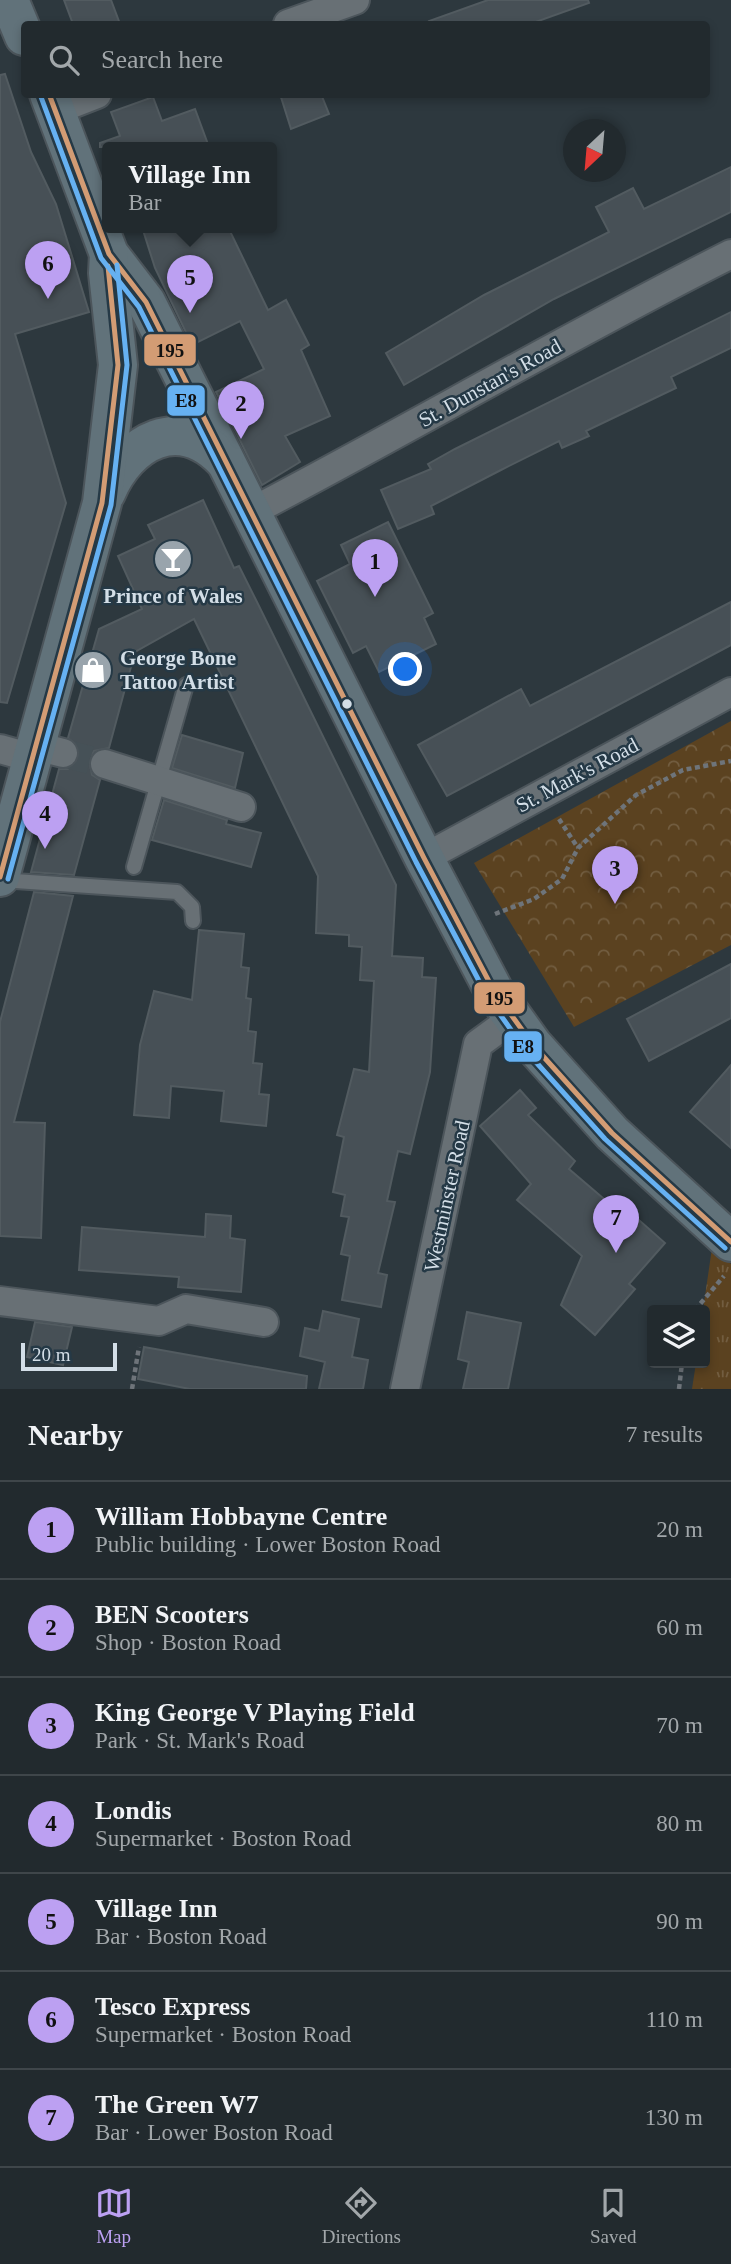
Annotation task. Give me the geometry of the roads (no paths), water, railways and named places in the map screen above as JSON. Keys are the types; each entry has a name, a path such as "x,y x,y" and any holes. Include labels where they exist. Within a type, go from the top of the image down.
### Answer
{"main road":[{"path":"9,0 21,29"},
{"path":"53,102 109,254 146,302 249,513 481,968 512,1019 556,1072 730,1255"},
{"path":"0,879 102,503 118,365 108,273 109,254"},
{"path":"102,503 121,465 131,454 154,439 194,438 205,443 224,460"}],"street":[{"path":"296,21 355,0"},
{"path":"53,102 75,98"},
{"name":"St. Dunstan's Road","path":"249,513 400,433 612,314 731,254"},
{"name":"St. Mark's Road","path":"424,858 731,692"},
{"path":"106,764 241,807"},
{"name":"Westminster Road","path":"405,1389 478,1044 512,1019"},
{"path":"0,1301 159,1321 186,1310 264,1322"}],"lane":[{"path":"134,867 186,685"},
{"path":"0,879 177,892 192,907 193,921"}],"tunnel":[{"path":"63,753 105,764"}],"place":[{"name":"Tesco Express","path":"48,299"},
{"name":"Village Inn","path":"190,313"},
{"name":"BEN Scooters","path":"241,439"},
{"name":"Prince of Wales","path":"173,559"},
{"name":"William Hobbayne Centre","path":"375,597"},
{"name":"George Bone Tattoo Artist","path":"93,670"},
{"name":"Londis","path":"45,849"},
{"name":"King George V Playing Field","path":"615,904"},
{"name":"The Green W7","path":"616,1253"}]}
